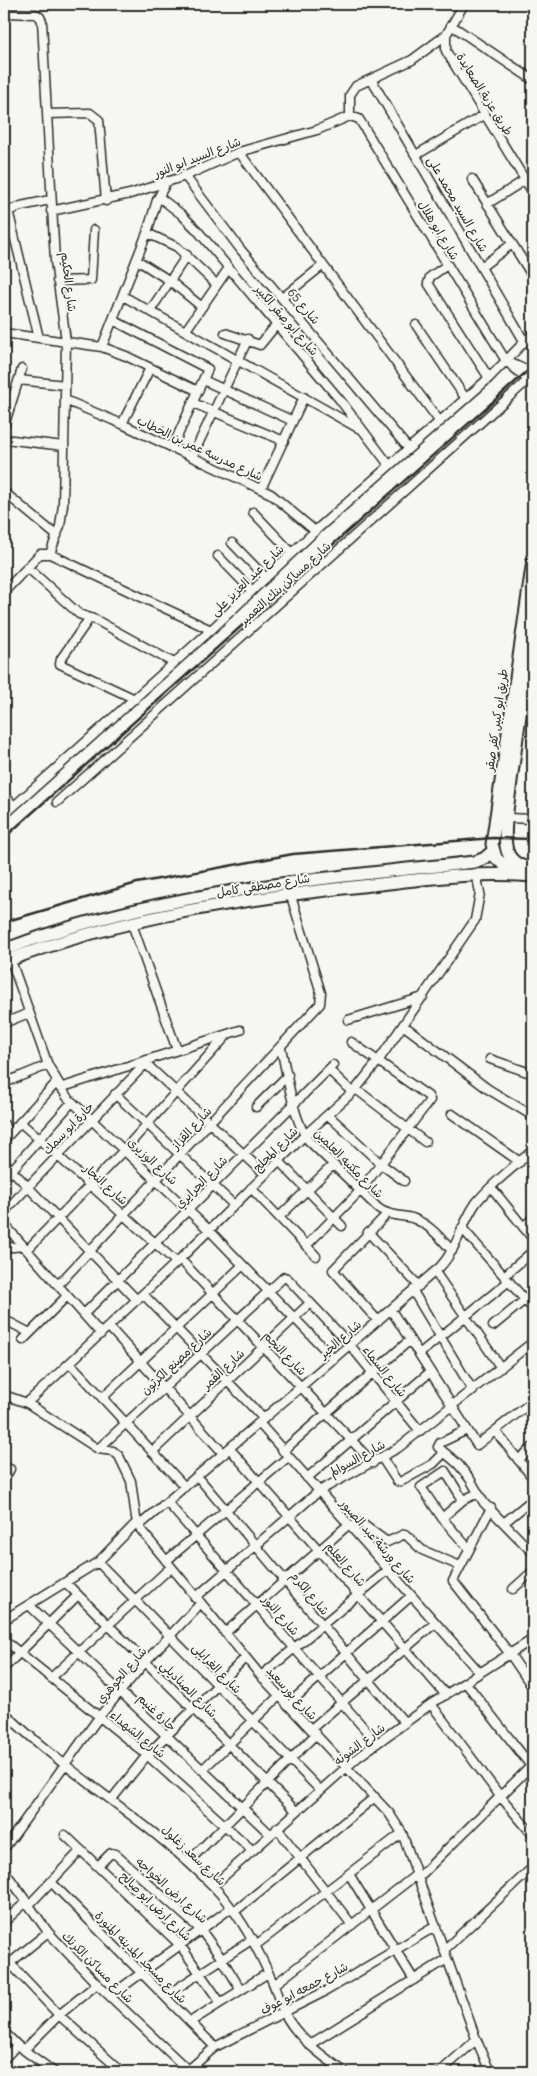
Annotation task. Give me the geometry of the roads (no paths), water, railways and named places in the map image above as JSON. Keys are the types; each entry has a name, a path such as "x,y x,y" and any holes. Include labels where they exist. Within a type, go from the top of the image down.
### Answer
{"main road":[{"name":"طريق ابو كبير, كفر صقر","path":"493,851 492,844 533,560"},
{"name":"طريق ابو كبير, كفر صقر","path":"524,870 515,862 506,846 507,818 533,621"},
{"path":"493,851 500,864 524,870"},
{"name":"شارع مصطفى كامل","path":"6,955 122,913 287,882 475,862 485,858 493,851"},
{"name":"شارع مصطفى كامل","path":"6,955 164,916 290,893 476,873 524,870 533,876"}],"street":[{"path":"350,116 352,91 356,86 412,60 446,35 464,4"},
{"name":"شارع الحكيم","path":"4,13 36,14 42,19 50,200 57,281 66,341 63,505 57,536 50,554"},
{"path":"451,25 533,80"},
{"name":"طريق عزبة الصعايدة","path":"446,35 445,46 448,56 533,193"},
{"name":"شارع السيد محمد على","path":"372,79 524,341"},
{"path":"47,114 90,113 95,115 98,120 106,201"},
{"path":"416,155 484,114"},
{"name":"شارع السيد ابو النور","path":"51,212 106,201 185,176 239,152 317,130 350,116"},
{"name":"شارع ابو هلال","path":"350,116 359,119 506,361 531,382"},
{"path":"239,152 440,422"},
{"name":"شارع 65","path":"185,176 241,250 408,448"},
{"path":"472,179 533,277"},
{"path":"487,204 525,180"},
{"path":"102,347 147,233 159,197 167,181"},
{"name":"شارع ابو صقر الكبير","path":"159,197 190,223 228,270 277,324 388,465"},
{"path":"39,338 6,212 50,200"},
{"path":"57,281 91,280 94,230"},
{"path":"147,233 171,243 187,255 217,285"},
{"path":"481,267 512,244"},
{"path":"150,311 187,255"},
{"path":"136,260 170,281 202,307"},
{"path":"282,298 322,266"},
{"path":"447,266 430,277 428,284 489,378"},
{"path":"186,330 228,270"},
{"path":"123,296 362,430"},
{"path":"113,320 208,370 172,448"},
{"path":"225,334 260,345 277,324"},
{"path":"416,325 466,399"},
{"name":"شارع عبد العزيز على","path":"4,815 211,630 315,531 388,465 489,378 533,332"},
{"path":"4,333 102,347 198,391"},
{"path":"192,457 212,411 248,340"},
{"path":"506,361 533,373"},
{"path":"122,424 150,368"},
{"path":"4,426 22,369"},
{"path":"19,380 66,385"},
{"path":"203,380 293,421"},
{"name":"شارع مساكن بنك التعمير","path":"57,802 531,382"},
{"path":"261,489 304,397"},
{"name":"شارع مدرسه عمر بن الخطاب","path":"65,400 122,424 261,489 283,502 315,531"},
{"path":"192,403 284,441"},
{"path":"4,439 64,446"},
{"path":"4,492 57,536"},
{"path":"253,512 292,553"},
{"path":"232,543 266,578"},
{"path":"4,592 37,557 44,553 50,554 211,630"},
{"path":"218,556 252,591"},
{"path":"27,567 79,614 99,622 174,663"},
{"path":"89,619 61,659 60,664 135,699"},
{"path":"4,795 14,806"},
{"path":"507,818 533,819"},
{"name":"شارع المحلج","path":"26,1403 178,1261 305,1135 354,1090 379,1060 475,920 480,893 476,873"},
{"name":"شارع القزاز","path":"58,1285 281,1048 321,1002 321,993 290,893"},
{"path":"132,924 177,1050"},
{"name":"شارع الوزيرى","path":"6,955 48,1065 58,1085 72,1102 209,1230 334,1359"},
{"path":"348,1020 423,997"},
{"path":"4,1023 29,1013"},
{"path":"403,1025 482,1084 533,1116"},
{"path":"6,1137 58,1085 147,1061 240,1030"},
{"path":"4,1248 25,1248 58,1218 124,1150 228,1034"},
{"path":"306,1246 360,1192 429,1102 429,1097 351,1042"},
{"name":"شارع مكتبه العلمين","path":"281,1048 294,1104 305,1135 378,1208 387,1214 422,1223 437,1234 452,1251"},
{"path":"490,1059 533,1074"},
{"path":"147,1061 176,1092 265,1174"},
{"name":"حارة ابو سمك","path":"4,1212 147,1061"},
{"path":"4,1083 48,1065"},
{"name":"شارع الحرايري","path":"84,1314 331,1068 354,1090"},
{"path":"256,1107 288,1075"},
{"path":"354,1090 425,1142"},
{"path":"115,1094 234,1205"},
{"path":"4,1179 72,1102"},
{"path":"328,1114 381,1164 404,1181"},
{"path":"452,1114 520,1162"},
{"name":"شارع النجار","path":"20,1122 155,1243 178,1261"},
{"path":"4,1124 6,1137"},
{"name":"شارع الخير","path":"4,1620 98,1562 139,1523 198,1477 435,1272 452,1251 476,1203 491,1187 533,1150"},
{"path":"279,1161 342,1226"},
{"name":"شارع ورشة عبد الصبور","path":"4,1162 118,1280 176,1328 201,1353 262,1421 286,1454 480,1673"},
{"path":"279,1217 333,1164"},
{"path":"491,1187 533,1239"},
{"path":"251,1188 316,1256"},
{"path":"378,1321 333,1270 335,1265 387,1214"},
{"path":"523,1226 533,1218"},
{"path":"4,1224 101,1334"},
{"path":"462,1228 533,1309"},
{"path":"368,1232 416,1288 441,1336 473,1390"},
{"path":"419,1354 465,1316 533,1251"},
{"name":"شارع النجم","path":"178,1261 213,1294 373,1463"},
{"path":"102,1398 243,1264"},
{"path":"435,1272 501,1368"},
{"name":"شارع السماء","path":"268,1290 282,1277 286,1277 350,1345 420,1431"},
{"name":"شارع مصنع الكرتون","path":"98,1449 268,1290"},
{"path":"493,1326 533,1293"},
{"path":"23,1340 67,1296"},
{"name":"شارع القمر","path":"152,1452 310,1303"},
{"path":"391,1310 476,1444 479,1445 533,1401"},
{"path":"4,1322 11,1323 30,1333"},
{"name":"شارع العلم","path":"108,1327 190,1416 259,1482 446,1695"},
{"path":"51,1678 136,1600 196,1536 259,1482 326,1413 410,1340"},
{"name":"شارع السوالم","path":"195,1598 319,1491 382,1458 452,1408 533,1342"},
{"path":"70,1363 185,1488"},
{"path":"307,1478 430,1372"},
{"name":"شارع بورسعيد","path":"4,1395 26,1403 98,1449 113,1452 124,1464 131,1481 139,1523 169,1564 245,1658 375,1797 402,1833 476,2040 490,2072"},
{"path":"467,1430 438,1445 464,1471 484,1503 492,1508 533,1553"},
{"path":"496,1432 533,1478"},
{"path":"518,1460 533,1447"},
{"path":"382,1458 397,1482 400,1482 433,1464 444,1452"},
{"path":"4,1480 10,1469"},
{"path":"463,1500 445,1471 422,1485 422,1491 469,1549"},
{"name":"شارع الكرم","path":"198,1477 404,1723"},
{"path":"442,1518 463,1500 478,1492"},
{"path":"505,1522 533,1499"},
{"name":"شارع النور","path":"167,1502 377,1743"},
{"path":"492,1508 453,1578 456,1587 510,1654 533,1688"},
{"path":"225,1633 349,1526 361,1524 387,1542 400,1534 405,1534 422,1550 460,1566"},
{"name":"شارع الغرابلى","path":"98,1562 320,1790"},
{"path":"261,1676 388,1570"},
{"path":"513,1589 533,1571"},
{"name":"شارع الصناديلي","path":"66,1583 296,1811"},
{"path":"4,1668 78,1595"},
{"path":"287,1705 411,1596"},
{"name":"شارع الجوهري","path":"4,1846 99,1717 146,1661 200,1604"},
{"name":"حارة غنيم","path":"29,1605 270,1834"},
{"path":"188,1862 267,1783 342,1702 435,1623"},
{"name":"شارع الشهداء","path":"4,1640 147,1755 226,1824 252,1850"},
{"name":"شارع الشونه","path":"214,1886 346,1766 431,1704 533,1640"},
{"path":"112,1799 147,1755 245,1658"},
{"path":"274,1984 417,1877 532,1765 466,1683"},
{"path":"202,1770 279,1696"},
{"path":"431,1704 500,1796 533,1835"},
{"name":"شارع سعد زغلول","path":"4,1712 29,1736 63,1764 112,1799 214,1886 254,1942 274,1984 284,2012 310,2045 345,2072"},
{"path":"110,1996 201,1930 232,1910 375,1797"},
{"path":"277,1828 352,1925"},
{"path":"165,1996 222,1959 254,1942 326,1892 402,1833"},
{"name":"شارع ارض ابو صالح","path":"65,1835 180,1945 201,1972 220,2002"},
{"path":"4,1922 51,1882 81,1850"},
{"name":"شارع ارض الخواجه","path":"98,1866 110,1853 115,1854 201,1930 241,1990"},
{"path":"444,1950 533,1867"},
{"name":"شارع مساكن الكرنك","path":"4,1870 48,1932 97,1984 187,2071"},
{"path":"349,1874 414,1980"},
{"name":"شارع مسجد المدينه المنورة","path":"51,1882 215,2047"},
{"name":"شارع جمعه ابو عوف","path":"187,2071 215,2047 326,1991 436,1926"},
{"path":"48,1932 6,1963 59,2015 122,2072"},
{"path":"310,2045 447,1959"},
{"path":"190,2022 268,1973"},
{"path":"24,2050 59,2015 97,1984"},
{"path":"4,2032 16,2045 54,2072"},
{"path":"440,2072 476,2040"},
{"path":"4,2059 16,2045"},
{"path":"38,2072 44,2065"}],"railway":[{"path":"4,838 533,366"},
{"path":"4,922 137,883 293,854 493,838 533,839"}]}
